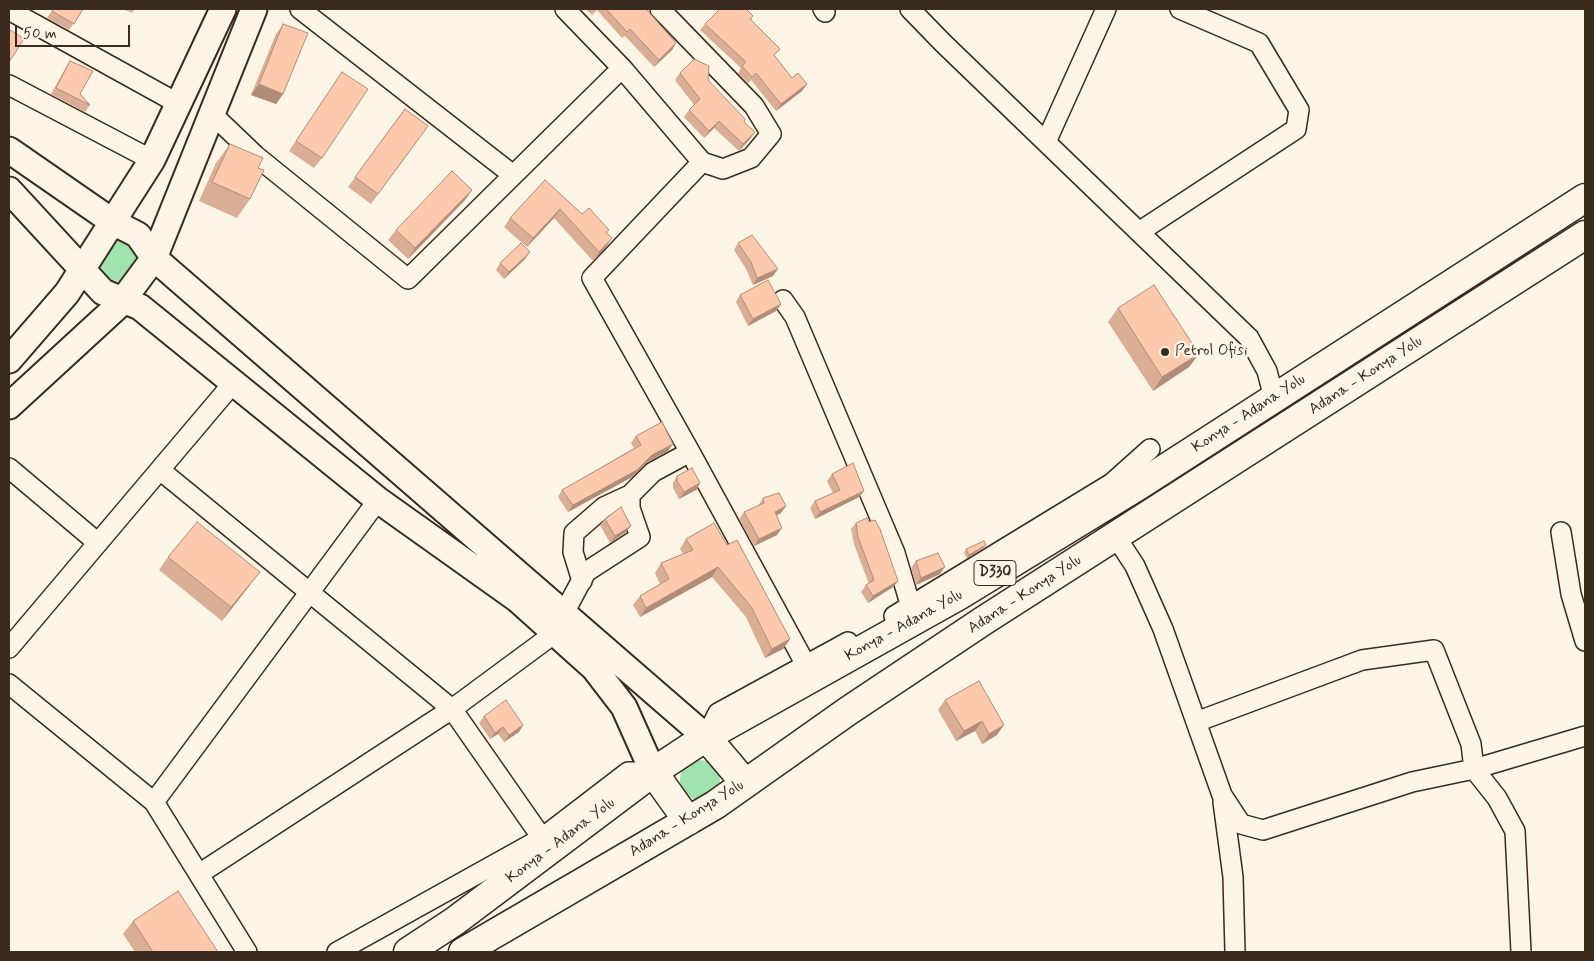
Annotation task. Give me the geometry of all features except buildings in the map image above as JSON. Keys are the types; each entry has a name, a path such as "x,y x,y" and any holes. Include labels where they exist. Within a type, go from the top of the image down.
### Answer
{"highway":[{"name":"Konya - Adana Yolu","path":"408,952 455,921 652,772 706,737 958,596 1274,398 1585,198"},
{"name":"Adana - Konya Yolu","path":"463,952 688,821 912,669 1585,235"},
{"path":"706,737 746,783"},
{"path":"652,772 688,821"}],"main road":[{"path":"9,406 123,300 154,258 254,9"},
{"path":"9,360 67,293 152,160 221,10"},
{"path":"9,150 113,222 138,235 154,258 560,623 706,737"},
{"path":"9,190 103,292 140,307 378,500 517,599 560,623 624,708 652,772"}],"street":[{"path":"300,9 513,175"},
{"path":"565,9 622,68 702,162 723,169 751,158 771,134 754,106 660,9"},
{"path":"910,9 1249,338 1267,370 1274,398"},
{"path":"1046,142 1106,9"},
{"path":"1139,232 1296,129 1299,110 1259,44 1180,9"},
{"path":"9,10 179,104"},
{"path":"211,113 256,156 408,279 622,68"},
{"path":"9,85 152,160"},
{"path":"702,162 592,278 690,452 806,665"},
{"path":"783,300 795,317 887,535 911,607"},
{"path":"9,648 234,382"},
{"path":"706,737 718,712 911,607 1112,483 1150,449"},
{"path":"582,582 573,552 574,533 604,507 630,495 653,472 690,452"},
{"path":"9,468 98,543"},
{"path":"160,470 452,709 542,838"},
{"path":"199,874 452,709 560,623 586,572 640,537 630,508 630,495"},
{"path":"154,802 378,500"},
{"path":"1561,532 1571,594 1585,641"},
{"path":"1116,537 1135,566 1163,629 1222,795 1233,877 1235,952"},
{"path":"1196,722 1362,660 1434,650 1471,744 1474,769 1497,798 1515,831 1520,952"},
{"path":"9,684 154,802 247,952"},
{"path":"1222,795 1240,824 1263,830 1412,782 1474,769 1585,736"},
{"path":"337,952 542,838 628,772 652,772"}],"green space":[{"path":"113,238 128,239 142,255 122,282 108,279 98,268 97,261"},
{"path":"700,760 714,766 720,780 714,794 700,800 686,794 680,780 686,766"}],"place":[{"name":"Petrol Ofisi","path":"1165,352"}]}
